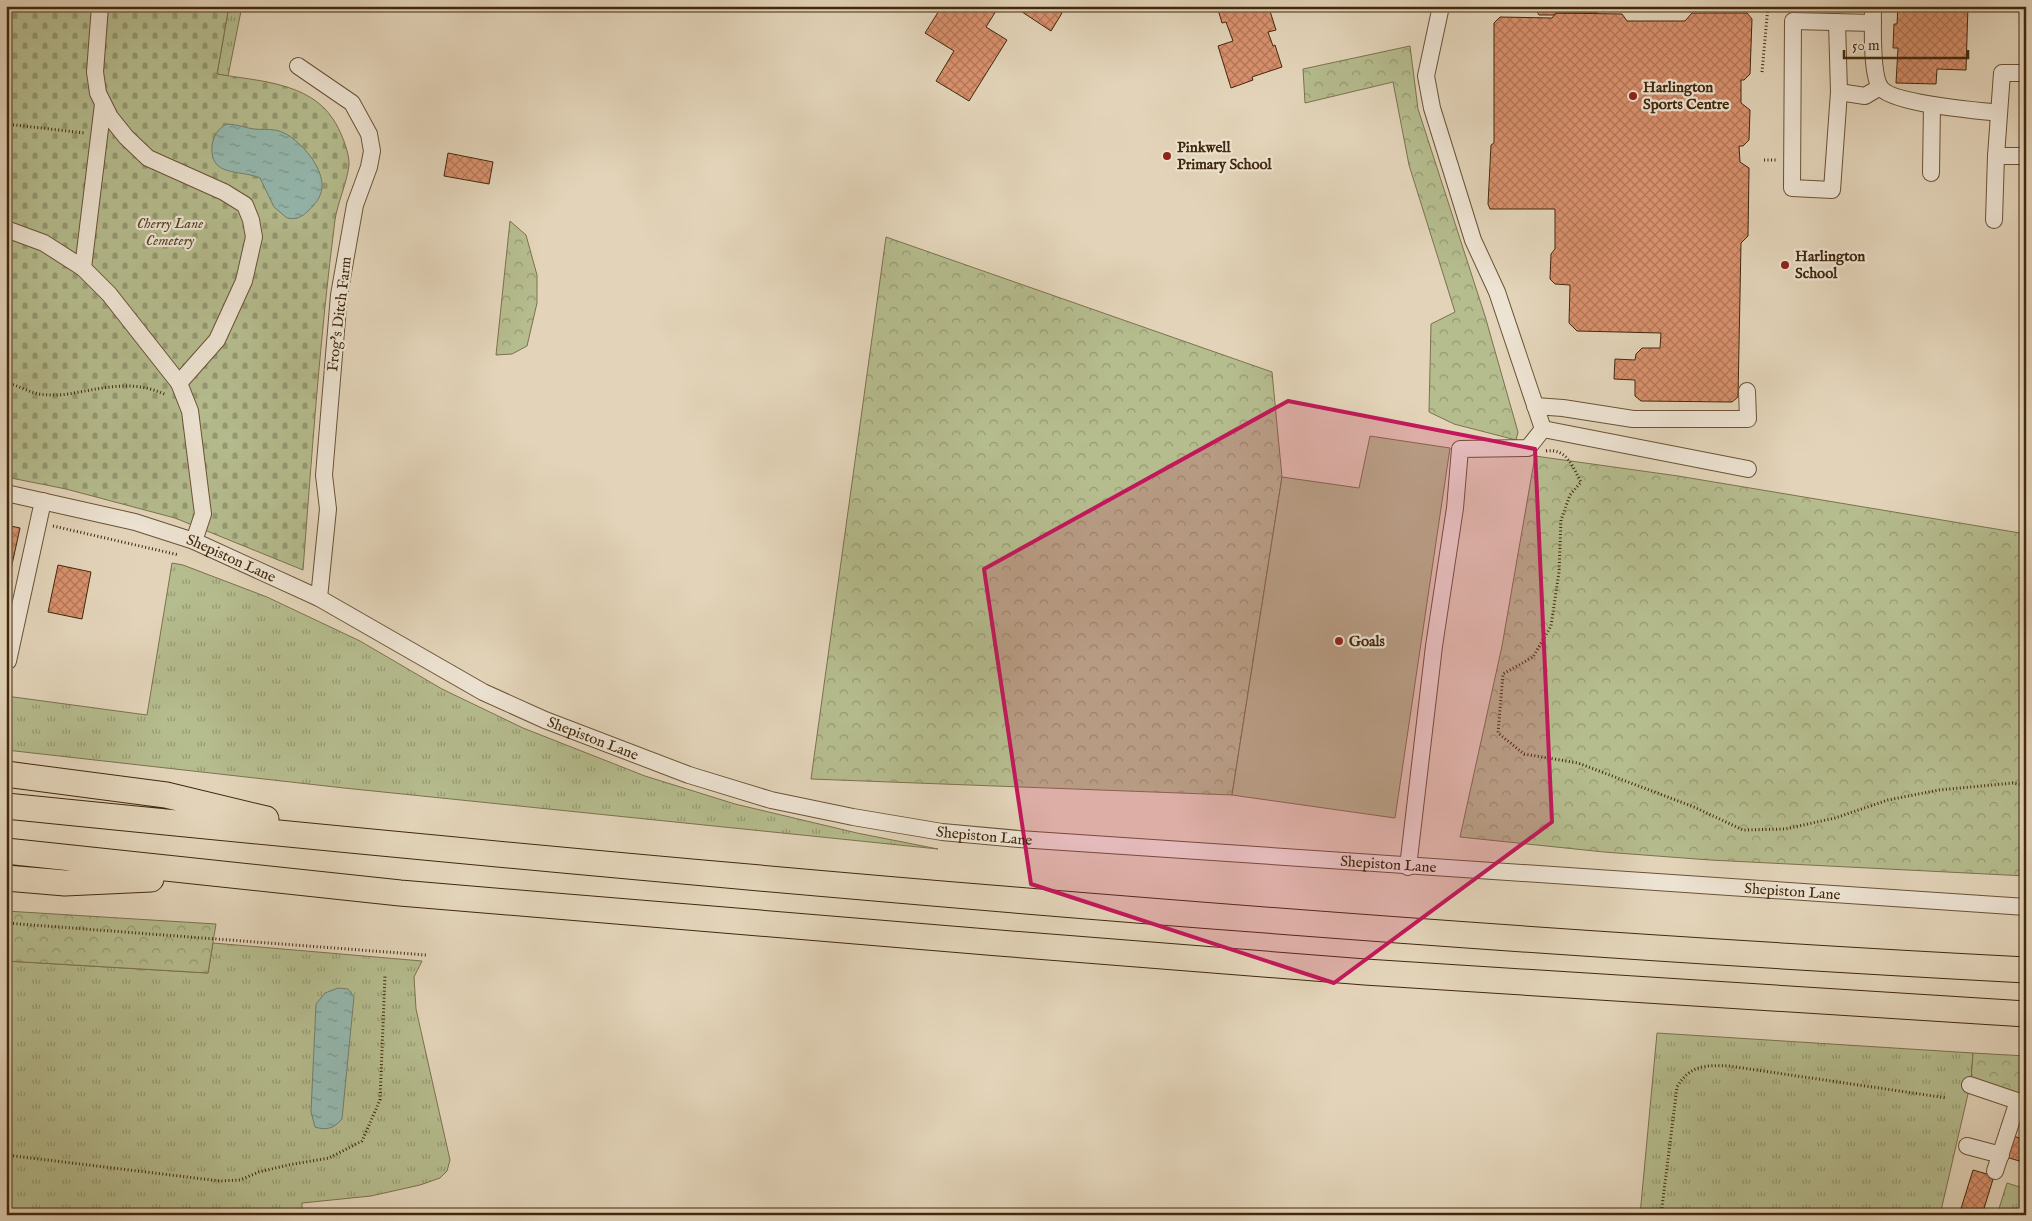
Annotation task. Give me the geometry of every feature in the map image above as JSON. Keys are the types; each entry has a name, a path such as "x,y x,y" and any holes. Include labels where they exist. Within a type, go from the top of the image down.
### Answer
{"highway":[{"path":"6,774 166,795 359,842"},
{"path":"6,806 359,842 854,887 1670,948 2026,970"},
{"path":"6,851 400,894 1365,972 2026,1014"},
{"path":"6,878 64,883 233,876"}],"street":[{"path":"100,6 95,72 98,94 115,124 148,158 224,192 245,205 251,220 254,237 244,281 217,340 180,383"},
{"path":"1441,6 1426,76 1432,108 1473,240 1497,292 1543,429"},
{"path":"1873,6 1876,75 1880,87 1888,94 1932,105 1999,113"},
{"path":"1837,22 1839,92 1832,190 1792,188 1793,21 1837,22 1873,23"},
{"name":"Frog's Ditch Farm","path":"298,66 352,103 369,134 372,151 370,168 355,205 338,295 324,475 330,493 319,598"},
{"path":"1994,220 2002,73 2026,73"},
{"path":"1839,92 1865,96 1880,87"},
{"path":"82,268 103,104"},
{"path":"1931,173 1932,105"},
{"path":"1996,156 2026,156"},
{"path":"6,229 44,243 82,268 109,294 180,383 195,439 203,514 194,541"},
{"path":"1535,406 1563,408 1633,419 1748,418 1747,391"},
{"path":"1408,867 1434,646 1455,508 1460,448 1528,448 1543,429"},
{"path":"1543,429 1748,469"},
{"name":"Shepiston Lane","path":"6,493 135,522 194,541 319,598 483,692 545,720 689,775 771,800 853,817 942,832 1019,840 2026,907"},
{"path":"6,661 8,662 43,501"},
{"path":"1970,1085 2022,1103 1995,1171"},
{"path":"1967,1146 2001,1155"}],"path":[{"path":"1762,72 1768,6"},
{"path":"6,124 99,134"},
{"path":"6,383 40,394 62,395 122,385 135,386 157,391 186,402"},
{"path":"1528,448 1541,452 1554,450 1566,455 1581,482 1570,495 1561,520 1559,572 1551,626 1533,657 1502,674 1498,733 1524,754 1578,763 1694,807 1743,830 1785,829 1834,818 1888,800 1939,790 2012,783 2026,786"},
{"path":"56,527 182,555"},
{"path":"6,923 426,955"},
{"path":"6,1155 220,1181 240,1180 259,1172 288,1164 329,1158 362,1141 380,1100 384,975"},
{"path":"1660,1215 1677,1087 1684,1076 1697,1068 1729,1066 1946,1098"}],"highlighted area":[{"path":"1288,401 1535,449 1552,822 1334,983 1031,884 984,569"}],"green space":[{"name":"Cherry Lane Cemetery","path":"6,6 229,6 217,74 281,85 296,90 310,97 323,107 339,129 346,148 349,165 336,213 325,307 303,570 175,518 66,489 6,477"},
{"path":"229,6 242,6 228,76 217,74"},
{"path":"1410,46 1418,109 1485,316 1518,432 1516,440 1454,424 1429,412 1431,324 1455,312 1409,165 1393,82 1305,103 1303,69"},
{"path":"510,221 526,235 537,275 537,303 527,346 512,354 496,355"},
{"path":"886,237 1272,372 1282,477 1232,795 811,779"},
{"name":"Goals","path":"1370,436 1450,448 1395,818 1232,795 1282,477 1359,488"},
{"path":"1535,456 1678,476 2026,534 2026,876 1710,860 1604,852 1460,837 1502,646"},
{"path":"172,563 183,565 267,597 360,641 442,689 523,728 645,776 735,804 857,833 938,849 344,788 6,750 6,696 147,715"},
{"path":"6,911 216,924 208,973 6,961"},
{"path":"213,943 422,961 414,977 416,1009 450,1160 447,1171 440,1178 420,1185 371,1196 302,1203 302,1215 6,1215 6,961 208,973"},
{"path":"1657,1033 1973,1053 1971,1081 1940,1215 1640,1215"},
{"path":"1973,1053 2026,1056 2026,1100 1971,1081"},
{"path":"2007,1183 2026,1189 2026,1215 1997,1215"}],"water":[{"path":"227,124 280,131 291,137 304,149 315,164 322,180 320,195 311,209 299,218 287,218 274,207 260,178 221,168 215,163 212,156 213,141 217,132"},
{"path":"338,988 348,989 354,997 342,1119 333,1127 323,1129 315,1127 311,1112 316,1004 325,993"}],"building":[{"path":"942,6 999,6 986,27 1007,40 969,101 936,81 954,51 925,33"},
{"path":"1013,6 1051,6 1062,13 1051,31"},
{"path":"1217,6 1273,6 1269,8 1276,30 1268,32 1273,46 1275,45 1282,67 1252,77 1253,80 1231,88 1218,46 1233,41 1226,22 1222,23"},
{"path":"1534,6 1596,6 1597,13 1539,15"},
{"path":"1898,6 1968,6 1966,70 1937,69 1936,84 1896,83 1898,48 1893,48 1894,24 1897,24"},
{"path":"1556,13 1622,14 1627,21 1685,21 1692,13 1747,13 1752,19 1750,74 1744,80 1741,80 1741,103 1750,110 1749,140 1743,146 1739,146 1740,162 1749,168 1748,236 1741,243 1738,397 1732,402 1641,401 1635,396 1635,380 1614,379 1615,359 1635,360 1636,354 1642,348 1660,348 1661,333 1577,331 1569,323 1570,285 1555,284 1550,279 1551,254 1555,249 1555,209 1490,209 1488,204 1491,145 1494,143 1494,23 1500,17 1552,18"},
{"path":"448,153 493,162 489,184 444,176"},
{"path":"6,525 20,528 6,592"},
{"path":"58,565 91,572 82,619 48,612"},
{"path":"2013,1136 2026,1140 2026,1163 2006,1157"},
{"path":"1973,1170 1994,1176 1982,1215 1959,1215"}],"place":[{"name":"Harlington Sports Centre","path":"1633,96"},
{"name":"Pinkwell Primary School","path":"1167,156"},
{"name":"Harlington School","path":"1785,265"},
{"name":"Goals","path":"1339,641"}]}
